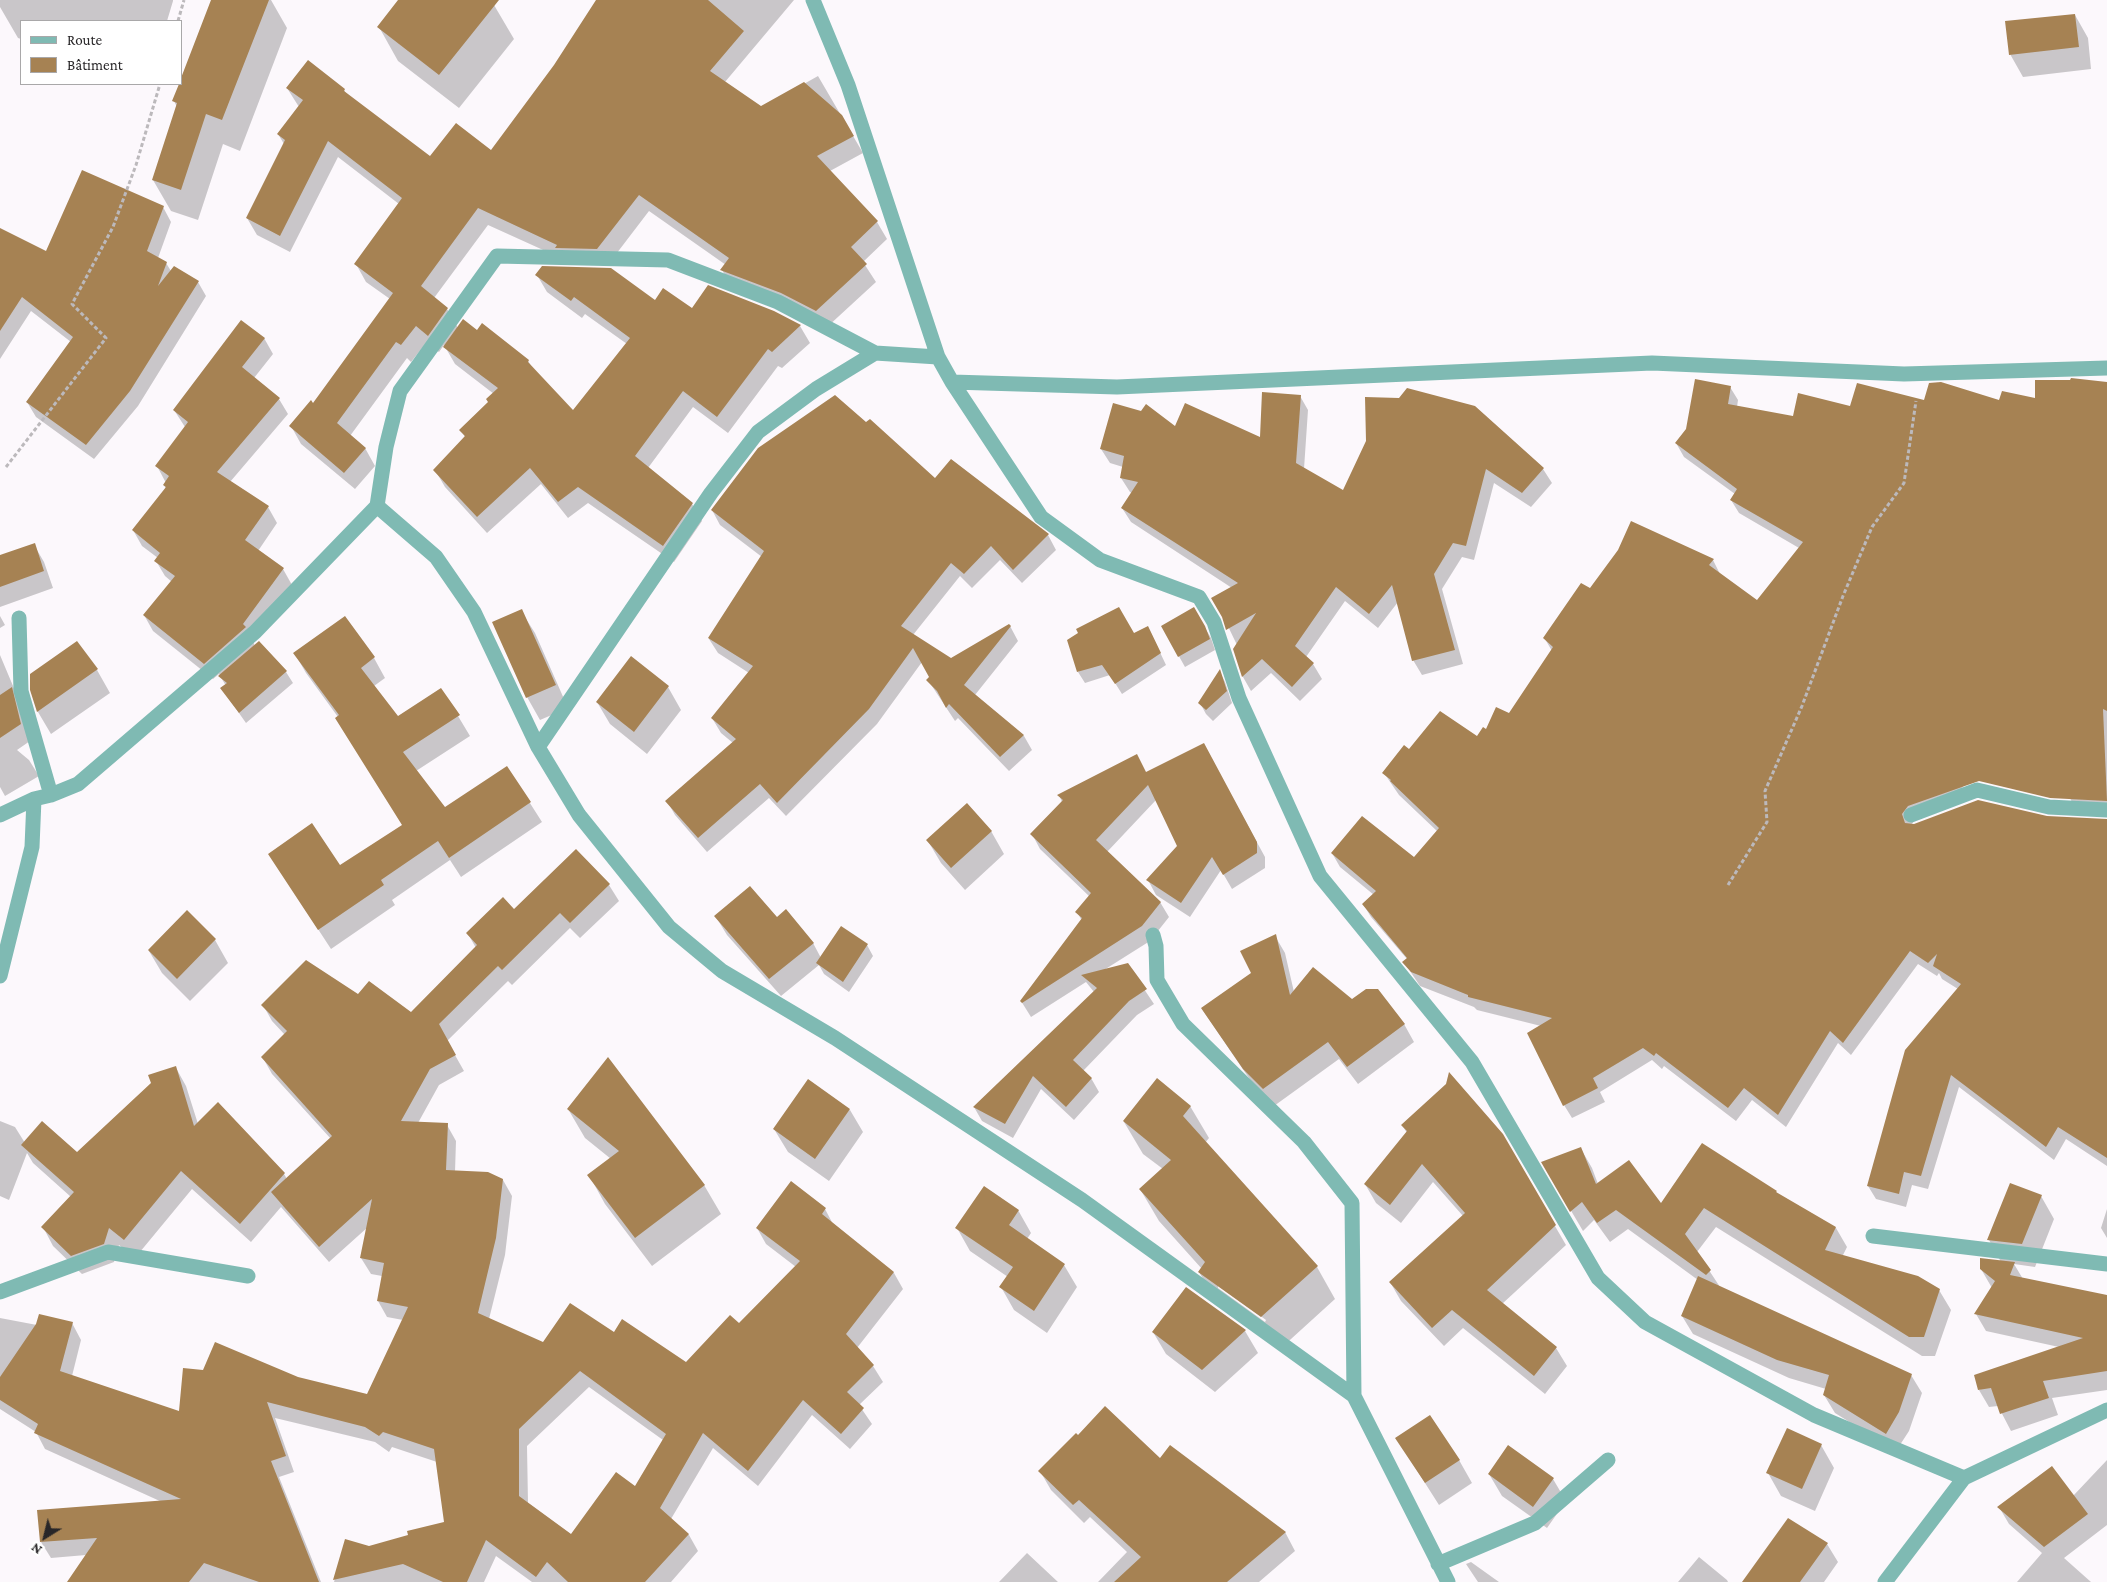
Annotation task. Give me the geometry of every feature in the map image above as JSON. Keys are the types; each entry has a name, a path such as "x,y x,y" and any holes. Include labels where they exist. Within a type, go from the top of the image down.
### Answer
{"street":[{"path":"813,0 848,85 938,357 952,382 1041,517 1100,560 1199,597 1214,622 1239,698 1320,876 1472,1062 1598,1278 1645,1322 1814,1415 1964,1478"},
{"path":"0,815 34,799 51,795 78,784 256,632 377,506 386,447 400,391 497,256 668,260 778,302 875,353 938,357"},
{"path":"538,748 711,492 758,432 816,390 875,353"},
{"path":"952,382 1117,386 1652,363 1904,374 1920,372 2107,368"},
{"path":"377,506 436,557 474,612 538,748 579,815 669,927 722,971 835,1038 1082,1200 1354,1396"},
{"path":"19,618 21,690 51,795"},
{"path":"1911,815 1977,790 2049,807 2107,810"},
{"path":"0,976 32,847 34,799"},
{"path":"1152,934 1156,946 1157,980 1183,1024 1304,1142 1352,1204 1354,1396 1445,1581"},
{"path":"1873,1236 2107,1264"},
{"path":"0,1292 108,1252 248,1276"},
{"path":"1885,1582 1964,1478 2107,1410"},
{"path":"1438,1564 1535,1523 1608,1460"}],"path":[{"path":"178,20 184,0"},
{"path":"6,467 106,338 72,304 114,228 136,165 160,85"},
{"path":"1728,885 1767,822 1764,791 1802,706 1843,596 1872,527 1904,483 1920,372"}],"building":[{"path":"211,0 269,0 222,120 206,114 181,190 152,180 177,103 172,101 179,85 182,85 182,75"},
{"path":"398,0 499,0 439,75 377,27"},
{"path":"596,0 708,0 744,31 710,71 761,106 804,82 842,115 854,136 817,156 878,221 851,247 867,264 816,311 781,293 720,270 729,258 639,195 597,249 555,248 557,245 478,208 421,286 448,308 428,336 416,326 401,345 396,342 337,423 366,448 344,473 289,426 311,400 313,403 393,293 354,264 402,198 328,141 280,236 246,218 285,140 277,134 303,100 286,88 308,60 345,89 344,91 430,156 456,123 491,150 554,65"},
{"path":"2075,14 2079,47 2009,55 2005,21"},
{"path":"82,170 164,206 147,251 167,262 158,286 174,266 199,281 130,391 86,445 26,402 73,337 22,297 0,331 0,228 46,251"},
{"path":"542,266 611,268 655,300 663,288 692,308 708,285 774,311 801,325 772,352 768,349 717,417 683,391 635,456 693,503 663,546 578,487 558,502 530,468 477,517 433,470 465,436 459,430 488,402 486,399 498,388 443,347 463,319 477,330 482,323 529,360 528,362 573,410 630,338 574,297 571,301 535,275"},
{"path":"241,320 265,338 242,367 280,398 217,472 269,506 245,540 284,568 243,624 246,627 204,664 143,615 175,576 154,561 160,553 132,530 166,487 163,485 169,476 155,466 188,422 173,410"},
{"path":"2071,378 2107,382 2107,711 2103,709 2107,801 2050,798 1979,781 1908,806 1902,814 1905,823 1914,824 1978,800 2047,816 2107,819 2107,1158 2058,1127 2046,1147 1951,1075 1921,1176 1904,1172 1899,1194 1867,1186 1905,1050 1961,984 1933,966 1937,954 1928,963 1910,951 1843,1043 1830,1031 1778,1115 1744,1088 1728,1108 1656,1053 1654,1056 1643,1048 1593,1078 1598,1088 1563,1106 1527,1033 1552,1018 1468,997 1468,995 1411,972 1402,962 1407,958 1362,904 1376,891 1331,853 1362,816 1414,857 1439,828 1382,773 1404,745 1409,749 1440,711 1477,736 1483,727 1486,729 1496,707 1509,713 1553,647 1543,638 1581,583 1590,588 1618,550 1631,521 1714,559 1709,565 1757,600 1803,542 1730,500 1737,489 1675,443 1686,429 1695,379 1731,386 1728,404 1793,416 1798,393 1850,406 1857,383 1924,400 1929,383 1941,382 1999,400 2002,391 2035,398 2035,380 2070,380"},
{"path":"1407,388 1475,406 1544,468 1522,493 1486,469 1466,546 1453,543 1434,574 1455,650 1412,661 1392,585 1369,614 1336,587 1295,646 1314,663 1292,687 1262,659 1242,677 1233,649 1256,613 1226,630 1222,617 1211,598 1238,583 1121,508 1138,482 1120,478 1124,456 1100,449 1113,403 1141,411 1146,404 1175,426 1185,403 1260,437 1262,392 1301,395 1296,463 1343,490 1366,441 1365,397 1399,398"},
{"path":"835,395 866,422 870,419 935,478 951,459 1049,534 1013,570 991,546 964,574 951,563 901,626 951,658 1009,624 1011,626 964,685 1024,735 1000,757 949,704 946,708 937,691 926,680 929,677 913,648 869,709 777,803 760,784 698,838 665,801 736,739 711,718 753,666 708,638 764,551 711,510 758,448"},
{"path":"35,543 44,571 0,587 0,555"},
{"path":"1119,607 1134,633 1148,626 1161,653 1115,684 1102,665 1077,672 1067,640 1078,633 1076,629"},
{"path":"1194,607 1210,639 1178,657 1161,626"},
{"path":"522,609 556,685 526,698 492,622"},
{"path":"345,616 375,657 361,668 398,716 441,688 460,715 403,752 445,807 507,766 531,802 449,858 438,841 381,880 384,885 318,930 268,854 312,823 340,865 402,825 335,718 339,715 293,653"},
{"path":"77,641 98,669 37,712 30,690 30,674"},
{"path":"259,641 287,671 239,713 220,688 227,683 218,676"},
{"path":"631,656 669,686 634,732 596,702"},
{"path":"1220,669 1227,691 1206,710 1198,703"},
{"path":"12,687 21,724 0,738 0,695"},
{"path":"1204,743 1257,842 1257,853 1223,875 1212,857 1181,903 1146,880 1177,846 1148,785 1096,840 1161,902 1142,926 1022,1003 1020,1001 1082,918 1075,912 1091,893 1030,834 1063,800 1057,795 1137,754 1146,772"},
{"path":"967,803 992,831 951,868 926,840"},
{"path":"576,849 610,884 570,923 560,913 502,970 498,966 439,1024 456,1055 430,1069 401,1121 448,1123 446,1170 488,1172 503,1179 496,1238 478,1313 543,1342 570,1303 614,1332 622,1319 686,1362 730,1315 739,1323 800,1261 756,1228 791,1181 826,1208 822,1214 894,1272 846,1334 874,1365 847,1392 864,1408 841,1434 803,1400 748,1471 703,1433 660,1508 689,1534 645,1582 568,1582 547,1562 536,1577 486,1540 467,1582 443,1582 403,1564 333,1580 345,1539 369,1546 408,1535 407,1531 444,1522 434,1449 383,1432 379,1436 365,1427 267,1402 286,1456 271,1461 319,1582 259,1582 204,1563 189,1582 67,1582 97,1538 40,1542 37,1510 181,1499 34,1433 38,1424 0,1400 0,1377 36,1324 39,1314 73,1322 60,1371 179,1411 183,1368 203,1370 215,1342 298,1377 367,1394 408,1307 377,1301 384,1263 360,1258 372,1199 319,1247 271,1192 332,1136 261,1057 287,1031 261,1005 306,960 358,994 369,981 411,1012 477,945 466,933 503,897 514,909","holes":["580,1371 666,1434 635,1486 616,1472 571,1534 519,1496 519,1429"]},
{"path":"750,886 777,917 786,909 814,943 769,979 714,916"},
{"path":"187,910 216,939 177,979 148,950"},
{"path":"841,926 868,944 843,982 816,963"},
{"path":"1276,934 1290,995 1313,967 1352,999 1366,989 1378,989 1405,1024 1347,1067 1328,1042 1263,1089 1243,1069 1201,1008 1251,973 1240,951"},
{"path":"1128,963 1147,989 1129,1001 1073,1060 1092,1078 1066,1107 1033,1076 1005,1124 973,1107 1097,988 1081,975"},
{"path":"608,1057 705,1185 635,1238 587,1175 619,1151 567,1109"},
{"path":"176,1066 194,1126 218,1102 285,1173 240,1224 181,1171 124,1240 109,1228 104,1244 71,1256 41,1227 74,1192 21,1145 42,1121 77,1152 151,1083 148,1075"},
{"path":"1449,1072 1503,1134 1556,1225 1487,1290 1557,1347 1534,1376 1452,1310 1432,1328 1389,1282 1465,1213 1422,1164 1390,1205 1364,1184 1407,1131 1401,1125 1446,1084"},
{"path":"1157,1078 1191,1106 1183,1116 1318,1266 1261,1317 1198,1272 1205,1262 1139,1189 1171,1160 1123,1121"},
{"path":"808,1079 850,1109 815,1159 773,1129"},
{"path":"1702,1143 1776,1192 1836,1227 1825,1250 1918,1276 1940,1289 1924,1337 1909,1337 1704,1208 1685,1234 1711,1270 1706,1275 1616,1210 1597,1223 1582,1202 1570,1212 1541,1162 1581,1147 1596,1184 1629,1160 1661,1203"},
{"path":"2010,1183 2042,1195 2022,1244 1987,1240"},
{"path":"984,1186 1019,1210 1009,1225 1065,1264 1034,1311 999,1287 1013,1267 955,1228"},
{"path":"1980,1258 2015,1262 2010,1275 2107,1295 2107,1371 2043,1381 2049,1398 2000,1414 1991,1388 1978,1390 1974,1375 2083,1338 1974,1314 1995,1281 1980,1269"},
{"path":"1698,1276 1912,1374 1899,1412 1886,1434 1823,1395 1829,1375 1777,1360 1681,1316"},
{"path":"1186,1287 1246,1330 1202,1370 1152,1332"},
{"path":"1105,1406 1160,1458 1170,1445 1286,1532 1227,1582 1114,1582 1141,1557 1079,1500 1073,1505 1038,1471 1076,1433 1078,1435"},
{"path":"1430,1415 1460,1460 1425,1483 1395,1438"},
{"path":"1787,1428 1822,1444 1802,1489 1766,1473"},
{"path":"1508,1445 1554,1478 1533,1507 1488,1474"},
{"path":"2052,1466 2088,1514 2044,1547 1997,1507"},
{"path":"1788,1518 1828,1543 1800,1582 1742,1582"}]}
